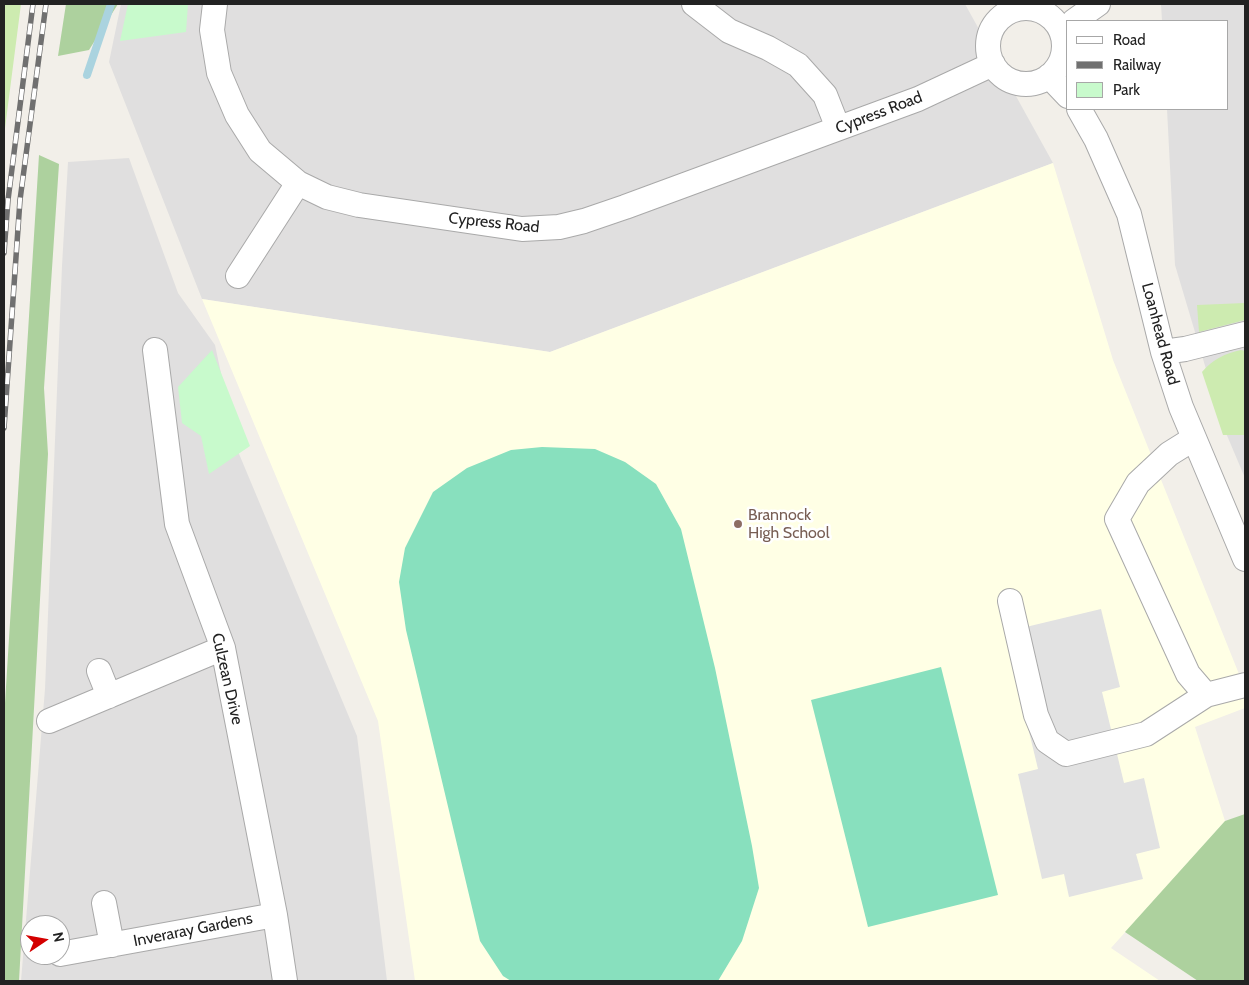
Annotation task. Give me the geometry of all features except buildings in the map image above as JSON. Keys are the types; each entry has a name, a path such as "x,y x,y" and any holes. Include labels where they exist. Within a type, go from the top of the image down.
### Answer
{"street":[{"name":"Cypress Road","path":"215,4 212,30 220,73 237,115 260,151 298,183 327,197 359,205 522,229 559,228 625,208 918,100 993,64"},
{"path":"694,4 730,31 768,48 798,65 826,94 838,128"},
{"path":"1074,20 1098,4"},
{"path":"1066,25 1053,20 1043,12 1031,8 1004,9 992,31 989,42 989,53 993,64 1001,74 1012,81 1025,84 1038,82 1049,76 1058,67 1063,55 1066,31"},
{"path":"1049,76 1066,94"},
{"name":"Loanhead Road","path":"1080,110 1096,139 1129,214 1163,352 1193,439 1245,559"},
{"path":"238,276 298,183"},
{"path":"1163,352 1185,349 1245,334"},
{"name":"Culzean Drive","path":"155,350 177,524 223,648 275,914 285,981"},
{"path":"1193,439 1170,454 1138,483 1117,519 1188,674 1206,695"},
{"path":"1010,601 1036,715 1046,741 1066,754 1146,734 1206,695 1245,685"},
{"path":"49,721 223,648"},
{"path":"99,671 109,696"},
{"name":"Inveraray Gardens","path":"104,903 112,945"},
{"name":"Inveraray Gardens","path":"70,952 275,914"}],"shaded area":[{"path":"121,4 965,4 1053,163 550,352 202,299 109,62"},
{"path":"1161,4 1245,4 1245,478 1223,426 1175,265 1167,110 1229,110 1229,20 1162,20"},
{"path":"129,158 178,293 215,345 237,449 357,736 387,981 21,981 22,965 70,965 70,915 26,915 45,689 68,162"},
{"name":"Brannock High School","path":"1053,163 1113,360 1245,689 1245,708 1195,727 1225,821 1111,948 1160,981 415,981 378,721 202,299 550,352"},
{"path":"1101,609 1120,687 1102,692 1124,783 1144,778 1160,848 1136,854 1143,879 1069,897 1064,874 1042,879 1018,774 1038,769 1005,632"}],"green space":[{"path":"4,4 21,4 4,136"},
{"path":"66,4 118,4 89,50 58,56"},
{"path":"128,4 188,4 186,32 120,41"},
{"path":"39,155 59,164 44,388 48,454 23,915 20,915 19,981 4,981 4,719"},
{"path":"1245,303 1245,320 1199,332 1197,305"},
{"path":"212,350 250,446 209,474 201,436 182,423 178,387"},
{"path":"1241,350 1245,351 1245,435 1223,435 1202,372 1219,358"},
{"path":"542,447 595,449 625,462 656,484 681,529 715,668 759,888 742,941 718,981 511,981 503,976 480,941 406,630 399,582 405,548 433,492 467,468 511,450"},
{"path":"941,667 998,895 868,927 811,700"},
{"path":"1245,814 1245,981 1198,981 1125,932 1225,821"}],"waterway":[{"path":"87,75 111,4"}],"railway":[{"path":"4,253 8,200 33,4"},
{"path":"4,428 20,200 46,4"}],"place":[{"name":"Brannock High School","path":"738,524"}]}
